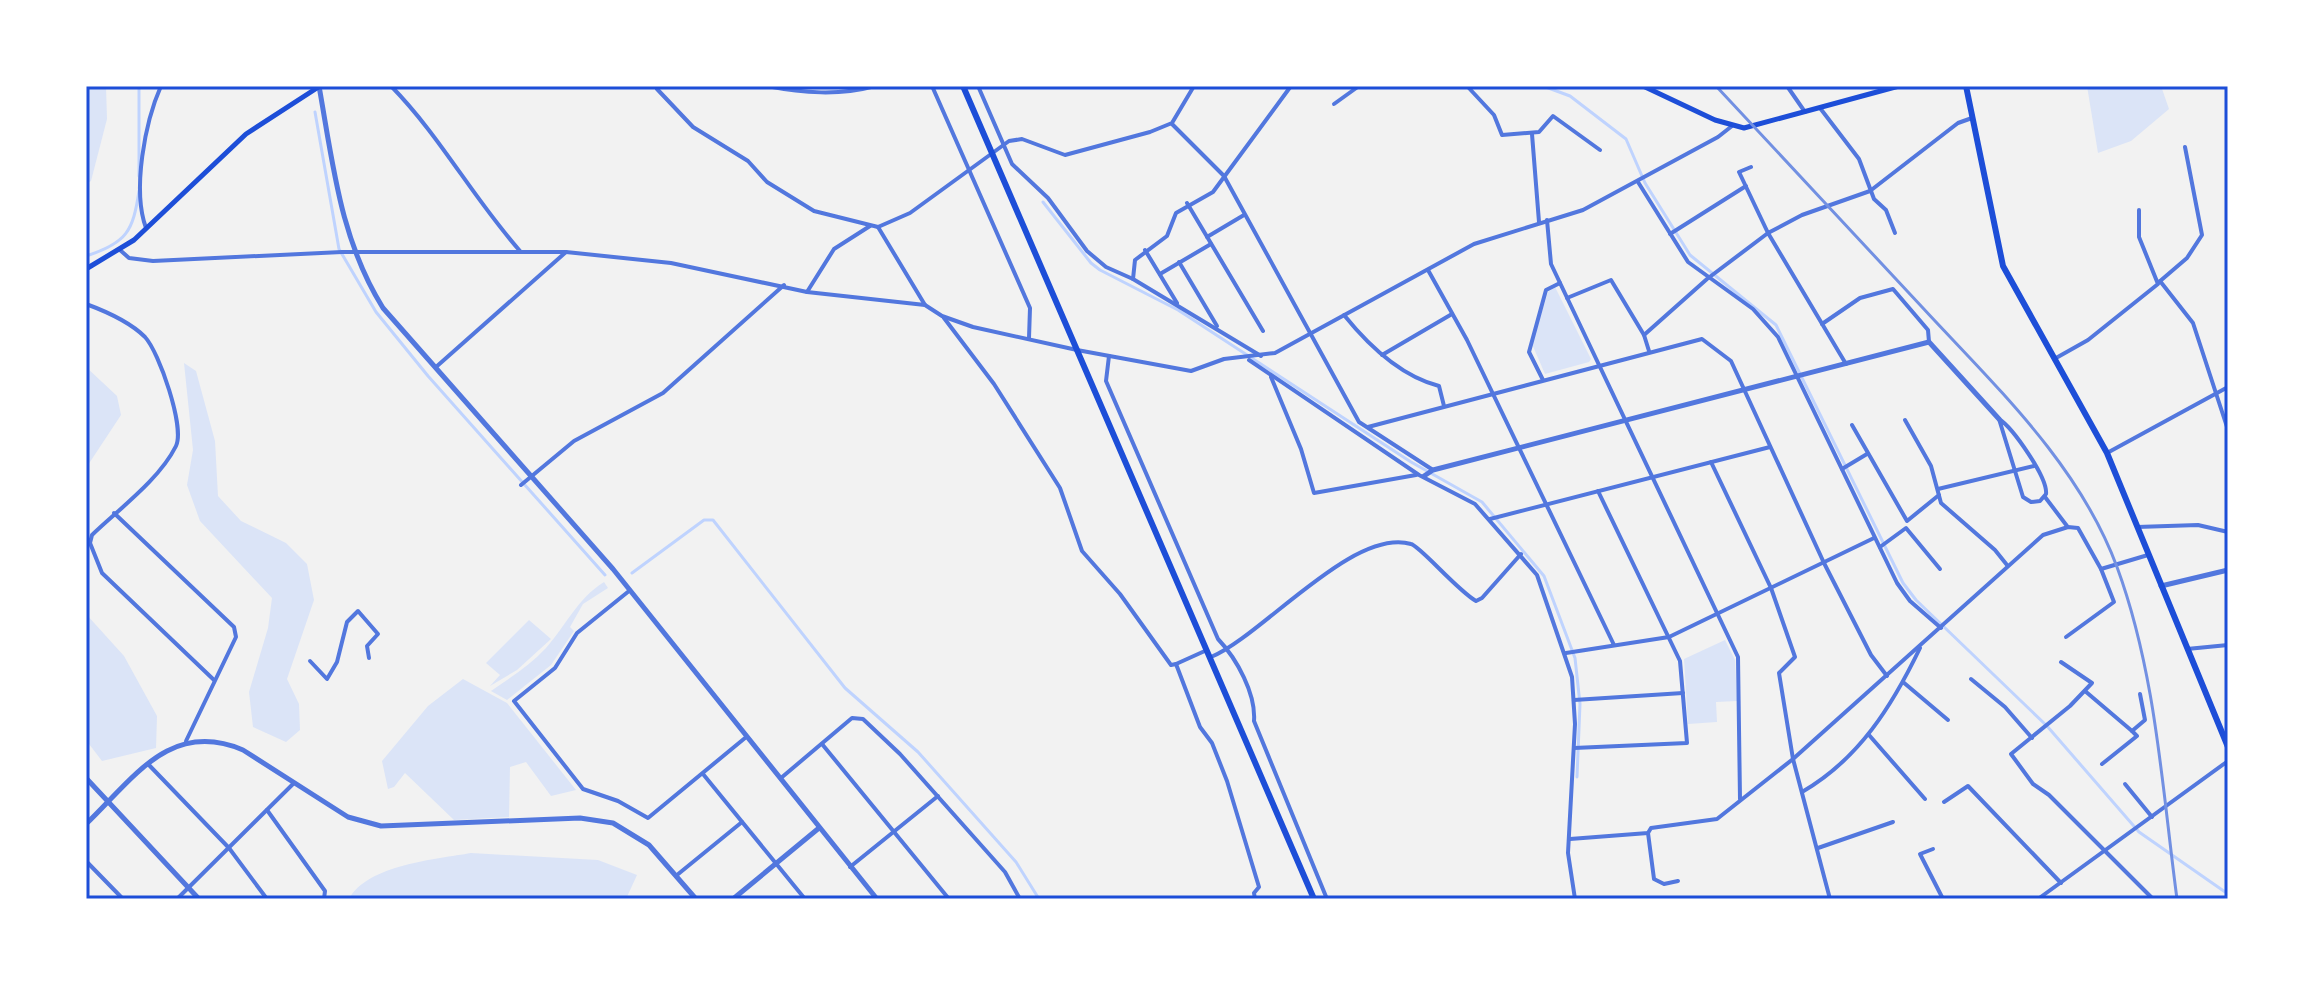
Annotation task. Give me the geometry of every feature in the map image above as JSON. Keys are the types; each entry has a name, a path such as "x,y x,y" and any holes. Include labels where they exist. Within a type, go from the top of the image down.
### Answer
{"highway":[{"path":"963,86 1314,899"},
{"path":"1966,86 2003,266 2107,453 2228,747"}],"main road":[{"path":"86,269 120,250 246,134 320,86"},
{"path":"1643,86 1732,126 1754,127 1899,86"}],"street":[{"path":"146,228 141,194 146,125 161,86"},
{"path":"320,86 341,210 354,252 383,308 526,482 629,591 877,899"},
{"path":"391,86 424,121 464,182 520,251"},
{"path":"661,86 657,89 693,127 748,161 767,182 814,211 878,227 910,213 1006,144 1022,139 1065,155 1172,123 1194,86"},
{"path":"767,86 814,92 854,92 875,86"},
{"path":"932,86 1030,308 1029,338"},
{"path":"978,86 1006,144 1012,164 1048,198 1087,251 1106,267 1218,328 1259,356"},
{"path":"1133,279 1135,260 1167,236 1176,213 1187,203 1213,192 1291,86"},
{"path":"1334,104 1359,86"},
{"path":"1467,86 1494,115 1502,135 1539,132 1553,116 1600,150"},
{"path":"1787,86 1805,112"},
{"path":"1820,108 1859,159 1870,191 1886,210 1895,233"},
{"path":"1644,335 1707,279 1768,233 1802,215 1870,191 1958,123 1973,118"},
{"path":"1172,123 1224,176 1359,422 1427,473"},
{"path":"878,227 925,305 942,316 973,327 1077,350 1191,371 1224,359 1249,359 1275,353 1474,244 1583,210 1718,137 1732,126"},
{"path":"1532,134 1539,222"},
{"path":"2054,359 2088,340 2159,283 2187,258 2202,235 2185,147"},
{"path":"1751,167 1739,172 1768,233 1846,364"},
{"path":"1637,181 1688,262 1767,322 1800,376 1841,470 1903,593 1943,626"},
{"path":"1670,234 1746,186"},
{"path":"1187,203 1263,331"},
{"path":"2139,210 2139,237 2159,283 2193,323 2228,430"},
{"path":"1207,237 1244,215"},
{"path":"1547,220 1551,264 1738,657 1740,799"},
{"path":"807,292 834,249 870,226"},
{"path":"1160,274 1211,244"},
{"path":"120,250 129,258 145,261 340,252 566,252 671,263 807,292 925,305"},
{"path":"1145,250 1179,306"},
{"path":"434,369 566,252"},
{"path":"1179,262 1218,328"},
{"path":"1428,270 1492,393 1614,645"},
{"path":"1567,298 1611,280 1644,335 1649,352"},
{"path":"1543,380 1529,352 1546,290 1560,283"},
{"path":"526,482 574,441 640,409 670,388 784,285"},
{"path":"1822,324 1860,298 1893,289 1928,330 1929,342 2017,437 2046,484 2045,497 2068,527"},
{"path":"86,304 128,325 152,346 177,421 179,439 175,449 92,535 90,543 102,573 214,680"},
{"path":"1382,355 1452,314"},
{"path":"1344,315 1382,355 1422,382 1439,386 1444,406"},
{"path":"942,316 994,384 1060,488 1082,551 1120,594 1171,665 1207,650"},
{"path":"1368,427 1702,339 1731,361 1742,391 1824,563 1871,655 1887,676"},
{"path":"1271,376 1301,449 1314,493 1427,473 1929,342"},
{"path":"1109,356 1106,381 1218,639 1228,650 1255,708 1254,721 1327,899"},
{"path":"1249,359 1494,518 1542,584 1571,652 1578,700 1578,748 1570,839 1575,899"},
{"path":"2107,453 2228,387"},
{"path":"1999,419 2026,499 2034,503 2045,497"},
{"path":"1905,420 1931,466 1941,503 1995,550 2007,565"},
{"path":"1852,425 1907,521 1938,492 2034,466"},
{"path":"1494,518 1770,447"},
{"path":"1841,470 1867,454"},
{"path":"1711,462 1771,588 1795,657 1779,673 1793,759 1830,899"},
{"path":"1578,748 1687,743 1680,661 1598,491"},
{"path":"114,513 234,627 236,637 186,741"},
{"path":"2137,527 2198,525 2228,532"},
{"path":"1678,881 1664,884 1654,879 1648,833 1651,828 1717,819 1793,759 2043,535 2068,527 2078,528 2101,569 2114,602 2066,637"},
{"path":"1879,548 1906,528 1940,569"},
{"path":"1571,652 1669,637 1874,538"},
{"path":"1211,658 1228,650 1262,619 1364,548 1409,543 1417,547 1454,586 1476,601 1521,554"},
{"path":"2101,569 2148,555"},
{"path":"2161,586 2228,570"},
{"path":"629,591 577,633 555,668 514,701 583,789 618,801 648,818 745,738"},
{"path":"310,661 327,679 337,662 347,622 358,611 378,634 367,646 369,658"},
{"path":"2187,649 2228,645"},
{"path":"1802,792 1837,770 1869,735 1903,682 1921,646"},
{"path":"2061,662 2092,683 2011,754 2033,784 2049,795 2104,854 2152,899"},
{"path":"1176,664 1200,727 1212,743 1227,781 1259,887 1254,893 1255,899"},
{"path":"1971,679 2005,707 2032,738"},
{"path":"1903,682 1948,720"},
{"path":"2084,691 2137,736 2102,764"},
{"path":"1578,700 1683,693"},
{"path":"2132,731 2145,720 2140,694"},
{"path":"779,780 852,718 863,719 938,796 1005,872 1020,899"},
{"path":"1869,735 1925,799"},
{"path":"86,824 148,764 186,741 224,742 348,817 381,826 595,819 630,831 649,845 696,899"},
{"path":"822,744 949,899"},
{"path":"2038,899 2046,897 2228,761"},
{"path":"148,764 229,848 267,899"},
{"path":"703,774 805,899"},
{"path":"86,778 199,899"},
{"path":"177,899 294,783"},
{"path":"2125,784 2152,817"},
{"path":"1944,802 1968,786 2061,883"},
{"path":"850,867 938,796"},
{"path":"267,810 325,891 324,899"},
{"path":"677,875 742,822"},
{"path":"1818,848 1893,822"},
{"path":"733,899 819,828"},
{"path":"1570,839 1648,833"},
{"path":"1933,849 1920,854 1943,899"},
{"path":"86,861 123,899"}],"shaded area":[{"path":"86,86 106,86 107,119 91,181 86,184"},
{"path":"2087,86 2161,86 2169,109 2131,141 2098,153"},
{"path":"1555,287 1591,359 1545,374 1532,344 1548,292"},
{"path":"184,363 196,371 215,441 218,496 241,521 286,543 307,564 314,600 287,679 299,704 300,730 286,742 253,727 249,692 268,628 272,598 200,521 187,485 193,450"},
{"path":"86,367 117,396 121,415 86,468"},
{"path":"604,582 608,588 583,604 570,627 574,631 551,665 507,700 491,691 540,654 579,604"},
{"path":"86,614 124,656 157,716 156,748 102,761 86,740"},
{"path":"529,620 551,639 517,670 490,686 500,675 486,663"},
{"path":"1725,640 1735,660 1737,701 1716,702 1717,722 1688,724 1684,659"},
{"path":"463,679 507,703 576,790 551,796 526,762 510,767 509,817 454,820 405,773 394,787 388,789 382,761 428,706"},
{"path":"471,853 598,860 637,875 626,899 349,899 371,878 387,871 422,861"}],"waterway":[{"path":"139,86 139,176"},
{"path":"1543,86 1570,96 1626,139 1645,183 1690,255 1776,325 1903,583 1916,600 2047,726 2139,832 2228,894"},
{"path":"315,112 339,249 376,312 428,376 605,575"},
{"path":"86,256 111,246 126,234 134,216 139,191"},
{"path":"1043,202 1091,263 1100,270 1178,310 1411,462 1482,502 1544,576 1575,658 1580,704 1577,777"},
{"path":"632,573 704,520 713,520 845,688 918,752 1016,862 1039,899"}],"railway":[{"path":"1716,86 2033,428 2081,494 2101,529 2117,567 2141,648 2156,731 2177,899"}]}
